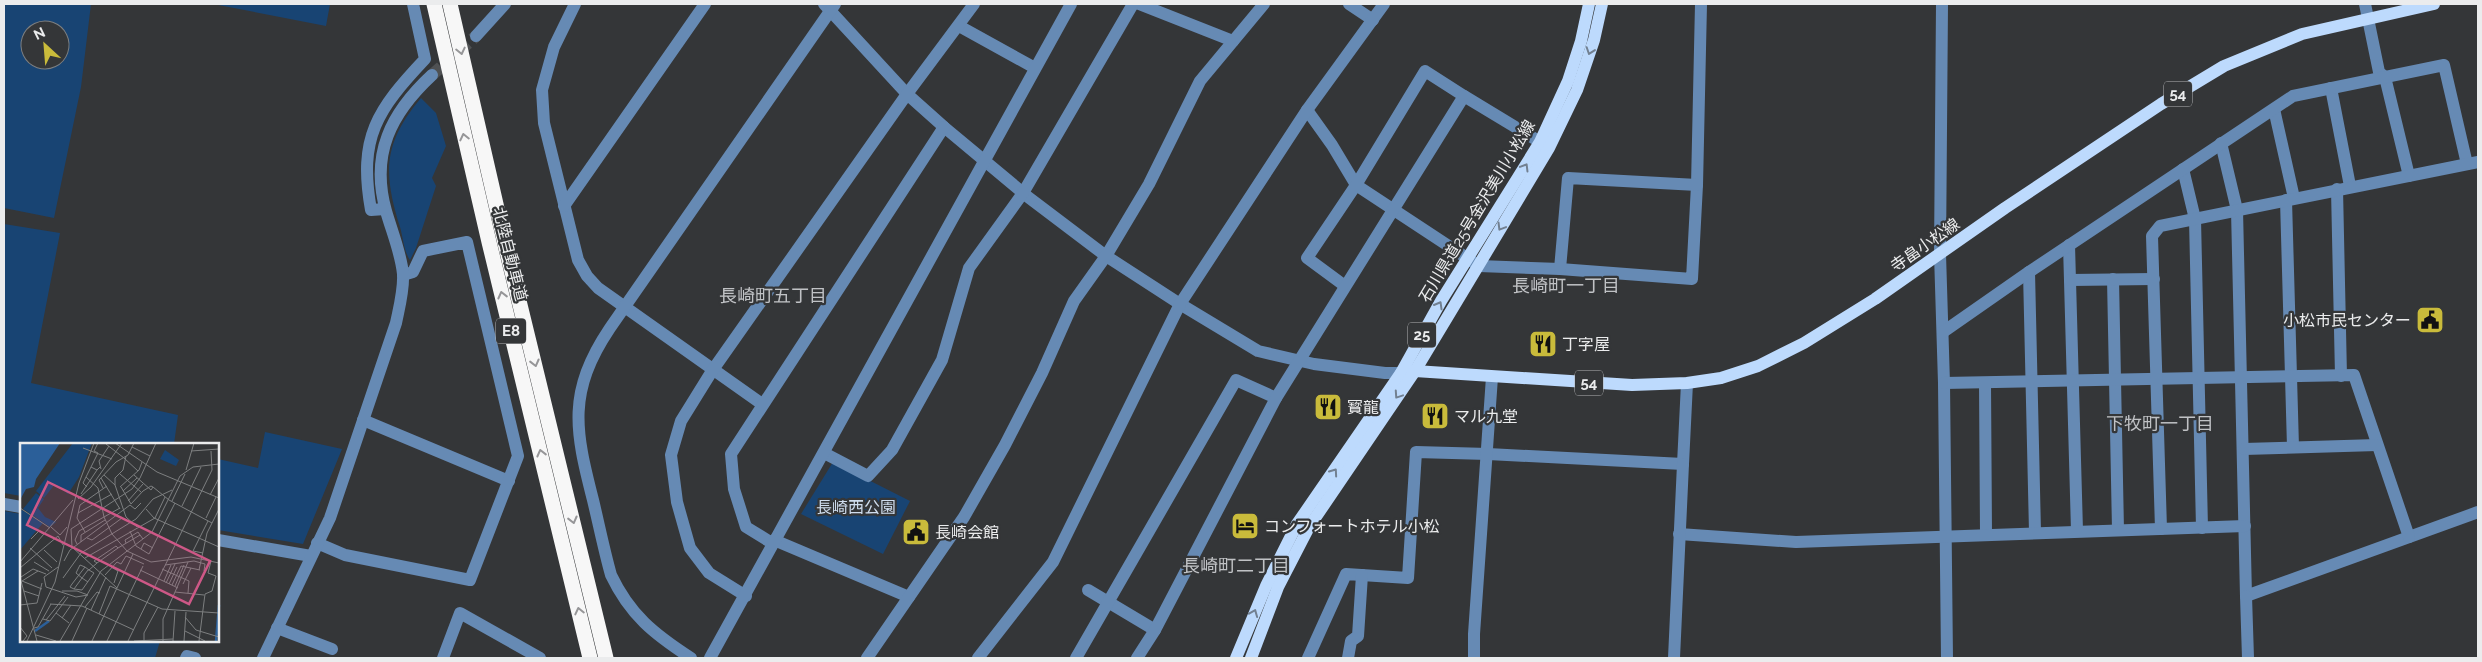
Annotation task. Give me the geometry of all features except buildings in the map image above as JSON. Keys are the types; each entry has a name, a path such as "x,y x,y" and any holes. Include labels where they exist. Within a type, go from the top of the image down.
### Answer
{"highway":[{"name":"北陸自動車道","path":"434,4 489,242 590,658"},
{"name":"北陸自動車道","path":"450,4 504,239 606,658"}],"main road":[{"name":"石川県道25号金沢美川小松線","path":"1236,658 1266,586 1297,524 1401,373 1441,301 1473,263 1540,142 1568,81 1581,41 1589,4"},
{"name":"25","path":"1251,658 1278,587 1309,527 1415,371 1473,263 1549,148 1577,90 1594,40 1602,4"},
{"name":"寺畠小松線","path":"1401,373 1415,371 1632,385 1687,384 1721,378 1758,366 1804,343 1875,300 2161,104 2224,66 2302,34 2434,4"}],"street":[{"path":"385,209 371,210 366,180 368,145 378,118 397,89 425,59 413,4"},
{"path":"476,36 505,4"},
{"path":"575,4 554,46 542,90 544,123 578,260 587,276 598,288 712,371 762,404"},
{"path":"564,206 706,4"},
{"path":"746,596 709,573 690,548 677,502 671,455 681,421 712,371 907,94 974,4"},
{"path":"710,658 746,596 773,542 1071,4"},
{"path":"824,453 868,476 892,450 942,360 969,268 1023,192 1133,4"},
{"path":"1139,4 1233,41"},
{"path":"867,658 964,516 1009,437 1074,301 1106,256 1149,184 1200,81 1264,4"},
{"path":"1349,4 1373,20"},
{"path":"978,658 1053,562 1180,304 1307,110 1384,4"},
{"path":"1307,110 1356,185 1473,263 1692,280 1697,185 1701,4"},
{"path":"1942,4 1940,254 1944,383 1947,658"},
{"path":"2365,4 2379,72 2385,77 2409,176"},
{"path":"688,657 656,636 636,615 620,595 611,575 579,444 578,408 593,353 829,6 907,94 944,128 1106,256 1180,304 1258,351 1298,360 1385,373 1401,373"},
{"path":"959,26 1035,68"},
{"path":"1943,332 2069,245 2293,96 2444,65 2473,163 2350,186 2160,226 2152,236 2158,379 2161,529"},
{"path":"1345,286 1307,258 1356,185 1425,72 1540,142"},
{"path":"263,658 330,518 396,323 401,301 403,274 385,209 381,158 385,140 402,106 432,75"},
{"path":"2332,88 2350,186"},
{"path":"1137,658 1155,630 1276,398 1298,360 1464,96"},
{"path":"2274,109 2290,199 2293,447"},
{"path":"910,597 773,542 746,527 734,489 731,454 944,128"},
{"path":"2221,144 2238,210 2248,658"},
{"path":"2183,169 2195,219 2202,528"},
{"path":"1560,270 1568,178 1697,185"},
{"path":"2337,189 2341,376"},
{"path":"317,543 345,555 470,580 518,456 467,242 423,251 413,272 403,274"},
{"path":"2069,245 2077,531"},
{"path":"2029,272 2035,532"},
{"path":"2113,279 2118,530"},
{"path":"2070,280 2154,279"},
{"path":"1944,383 2354,375 2409,537"},
{"path":"1474,658 1474,634 1492,377"},
{"path":"1076,658 1236,380 1276,398"},
{"path":"1984,382 1986,534"},
{"path":"1674,658 1687,384"},
{"path":"363,420 509,481"},
{"path":"2244,449 2377,445"},
{"path":"1308,658 1346,574 1408,578 1416,452 1684,464"},
{"path":"4,504 20,507"},
{"path":"2246,596 2478,512"},
{"path":"1679,534 1796,542 2245,526"},
{"path":"219,540 311,556"},
{"path":"1348,658 1351,641 1358,636 1362,575"},
{"path":"1088,590 1155,630"},
{"path":"443,658 460,613 540,658"},
{"path":"277,628 332,649"},
{"path":"186,658 187,656 195,658"}],"green space":[{"path":"4,4 91,4 81,87 54,218 4,208"},
{"path":"213,4 330,4 326,26"},
{"path":"421,98 436,113 446,146 432,178 436,186 416,248 410,260 405,249 394,208 389,174 390,159 393,144 399,130 408,114"},
{"path":"4,224 60,233 31,383 178,415 174,443 20,443 20,496 4,493"},
{"path":"265,432 342,449 303,544 219,530 219,459 258,468"},
{"name":"長崎西公園","path":"833,462 910,501 883,554 801,514"},
{"path":"4,511 20,514 20,642 160,642 155,658 4,658"}],"tunnel":[{"path":"432,75 476,36"}],"place":[{"name":"小松市民センター","path":"2430,320"},
{"name":"丁字屋","path":"1543,344"},
{"name":"寳龍","path":"1328,407"},
{"name":"マル九堂","path":"1435,416"},
{"name":"コンフォートホテル小松","path":"1245,526"},
{"name":"長崎会館","path":"916,532"}],"district":[{"name":"長崎町一丁目","path":"1566,285"},
{"name":"長崎町五丁目","path":"773,295"},
{"name":"下牧町一丁目","path":"2160,423"},
{"name":"長崎町二丁目","path":"1236,565"}]}
